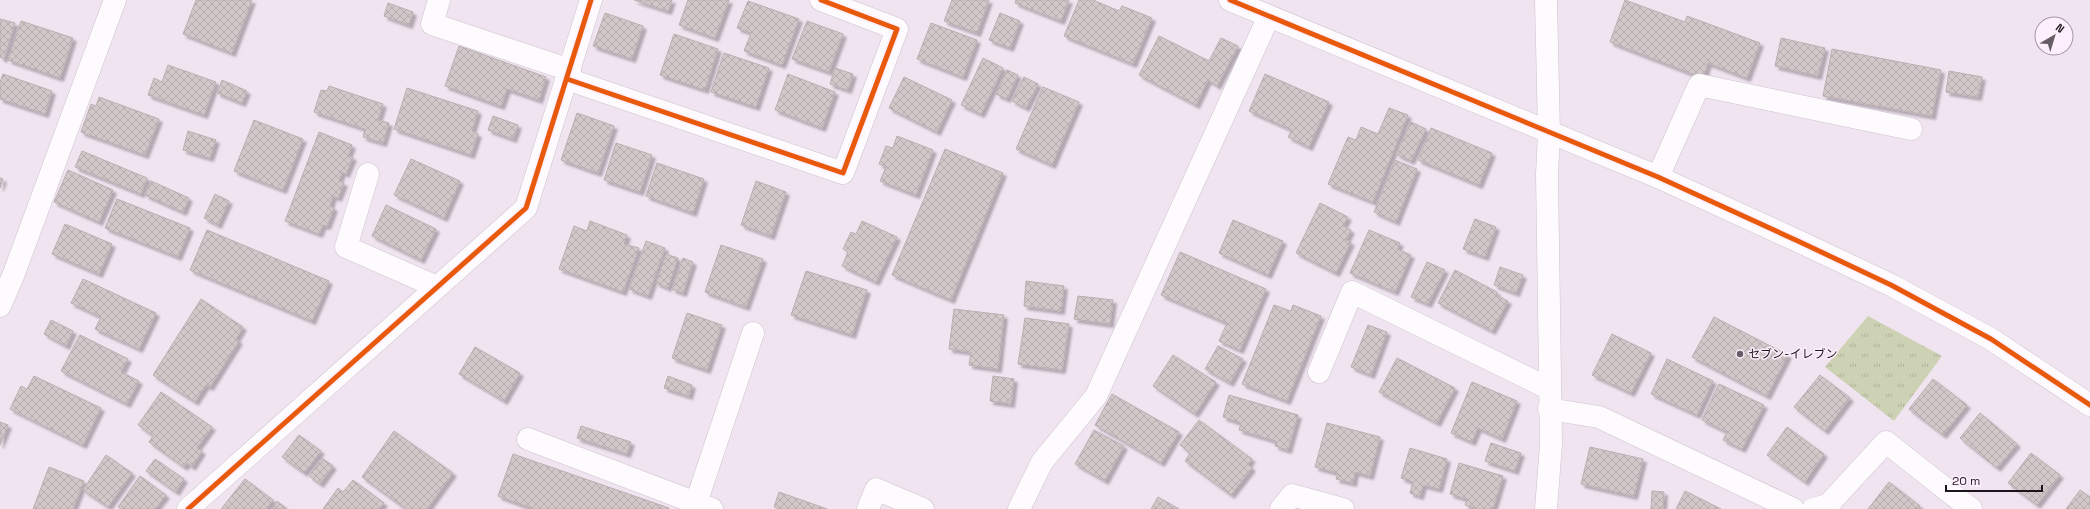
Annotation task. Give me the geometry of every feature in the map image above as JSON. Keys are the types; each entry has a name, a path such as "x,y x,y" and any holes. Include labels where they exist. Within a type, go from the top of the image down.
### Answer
{"street":[{"path":"0,306 13,276 115,0"},
{"path":"439,0 432,24 568,75 843,173 897,29 821,0"},
{"path":"188,509 526,208 591,0"},
{"path":"1230,0 1658,177 1729,208 1890,285 1991,339 2090,405"},
{"path":"1546,0 1549,133 1547,174 1549,399 1551,444 1546,509"},
{"path":"1019,509 1042,462 1096,396 1269,16"},
{"path":"1658,177 1699,85 1911,129"},
{"path":"368,174 346,247 437,287"},
{"path":"1318,372 1352,292 1549,399 1599,417 1793,509"},
{"path":"528,439 701,507 753,333"},
{"path":"1814,509 1828,505 1886,442 1971,509"},
{"path":"868,509 876,489 923,509"},
{"path":"1281,509 1292,494 1343,509"}],"green space":[{"path":"1868,316 1942,356 1894,421 1825,367"}],"building":[{"path":"196,0 252,0 232,53 183,34"},
{"path":"634,0 672,0 668,11"},
{"path":"688,0 729,0 715,38 679,25"},
{"path":"952,0 989,0 977,33 944,21"},
{"path":"1016,0 1069,0 1061,21 1015,3"},
{"path":"1079,0 1093,0 1119,11 1122,6 1152,18 1133,64 1064,36"},
{"path":"1625,0 1685,22 1687,16 1760,43 1747,78 1708,63 1703,78 1610,42"},
{"path":"748,1 799,19 782,65 744,51 751,33 737,28"},
{"path":"388,3 413,12 409,25 384,16"},
{"path":"605,13 643,26 632,59 593,46"},
{"path":"1000,13 1020,21 1010,48 989,40"},
{"path":"0,19 15,23 4,59 0,57"},
{"path":"21,21 73,38 60,78 8,60"},
{"path":"807,21 843,34 829,72 792,59"},
{"path":"931,23 977,40 963,77 917,59"},
{"path":"674,34 718,49 705,90 660,75"},
{"path":"1159,36 1209,61 1221,38 1238,46 1217,86 1208,80 1196,105 1139,75"},
{"path":"1781,38 1825,48 1818,76 1775,66"},
{"path":"459,46 546,77 539,100 507,89 501,106 445,86"},
{"path":"1832,49 1941,70 1932,116 1823,96"},
{"path":"724,53 769,68 756,107 711,92"},
{"path":"983,58 1003,68 981,114 961,105"},
{"path":"168,65 216,82 204,115 148,95 154,78 162,82"},
{"path":"835,68 853,74 848,90 830,84"},
{"path":"1007,70 1018,75 1007,99 996,94"},
{"path":"1949,71 1982,77 1978,97 1946,92"},
{"path":"3,74 52,91 45,114 0,99 0,82"},
{"path":"788,74 835,92 822,128 775,110"},
{"path":"1265,74 1329,102 1309,147 1288,137 1292,130 1249,111"},
{"path":"904,77 952,100 937,132 889,108"},
{"path":"1024,77 1038,84 1026,108 1012,101"},
{"path":"222,80 247,91 242,103 217,93"},
{"path":"329,86 383,104 378,120 389,123 383,143 363,137 365,129 314,112 321,90 327,91"},
{"path":"1043,87 1079,102 1052,165 1016,149"},
{"path":"407,88 478,111 472,131 478,134 471,155 394,129"},
{"path":"99,97 159,119 145,155 81,132 91,104 96,106"},
{"path":"1389,108 1408,115 1373,202 1328,184 1348,137 1356,140 1361,127 1378,134"},
{"path":"577,113 614,126 598,173 561,160"},
{"path":"493,116 518,125 513,139 488,130"},
{"path":"254,120 303,139 283,190 234,171"},
{"path":"1411,122 1426,129 1411,161 1396,154"},
{"path":"1431,128 1492,153 1479,185 1418,160"},
{"path":"188,131 216,140 210,158 183,150"},
{"path":"319,132 352,145 348,156 353,157 346,174 342,172 339,181 344,183 338,198 333,196 330,206 334,208 327,226 323,225 319,234 285,221"},
{"path":"897,136 933,150 916,195 880,181 886,167 879,164 886,146 893,148"},
{"path":"616,143 652,155 640,192 604,180"},
{"path":"945,149 1003,173 951,300 892,275"},
{"path":"82,151 147,178 141,194 75,167"},
{"path":"411,159 460,181 444,218 394,195"},
{"path":"1395,160 1417,169 1396,222 1374,212"},
{"path":"657,163 704,179 693,213 646,196"},
{"path":"68,170 113,190 99,222 54,202"},
{"path":"0,178 3,179 0,188"},
{"path":"151,181 189,198 183,212 145,195"},
{"path":"756,181 786,192 771,236 741,225"},
{"path":"215,194 229,201 218,225 204,218"},
{"path":"117,199 190,228 178,257 105,228"},
{"path":"1320,203 1348,217 1343,226 1351,230 1346,240 1351,242 1336,273 1296,253"},
{"path":"386,205 436,229 421,260 372,236"},
{"path":"1475,219 1496,227 1485,257 1463,249"},
{"path":"1233,220 1283,241 1268,275 1219,253"},
{"path":"590,221 627,235 624,244 639,248 623,292 559,269 574,226 587,231"},
{"path":"862,221 897,237 876,282 842,266 848,252 843,249 851,232 856,234"},
{"path":"65,224 112,244 99,274 52,254"},
{"path":"207,230 329,281 312,321 190,270"},
{"path":"1369,230 1400,243 1397,249 1411,255 1395,292 1350,273"},
{"path":"646,241 665,248 648,296 629,289"},
{"path":"721,245 763,259 746,307 705,292"},
{"path":"1180,252 1266,289 1240,350 1219,341 1227,323 1161,295"},
{"path":"666,254 678,258 668,288 656,283"},
{"path":"683,258 693,262 683,293 672,289"},
{"path":"1427,262 1445,270 1428,304 1411,297"},
{"path":"1500,267 1523,275 1516,293 1494,285"},
{"path":"1455,270 1497,292 1496,295 1508,301 1492,331 1438,303"},
{"path":"806,271 867,290 852,335 791,315"},
{"path":"83,279 156,313 139,349 95,329 101,317 71,303"},
{"path":"1026,281 1064,286 1061,311 1024,306"},
{"path":"1078,296 1113,300 1110,324 1074,319"},
{"path":"201,299 243,327 236,339 239,341 210,387 206,385 195,402 153,375"},
{"path":"1274,305 1291,311 1293,305 1321,316 1287,401 1242,384"},
{"path":"954,309 1004,315 998,369 969,365 971,352 949,349"},
{"path":"687,313 722,325 707,370 672,358"},
{"path":"1714,317 1788,355 1767,396 1692,357"},
{"path":"1025,318 1069,324 1062,370 1018,364"},
{"path":"51,320 73,331 66,346 44,334"},
{"path":"1368,325 1387,332 1371,375 1351,367"},
{"path":"1612,334 1651,353 1631,393 1592,375"},
{"path":"80,335 128,359 121,372 139,381 127,404 61,371"},
{"path":"1218,346 1243,359 1230,383 1205,369"},
{"path":"475,347 520,373 504,401 459,374"},
{"path":"1173,355 1216,382 1195,414 1153,386"},
{"path":"1397,358 1455,388 1437,423 1379,392"},
{"path":"1667,359 1713,381 1697,415 1651,394"},
{"path":"1820,375 1850,398 1825,431 1794,407"},
{"path":"34,376 101,408 83,445 10,409 21,386 27,389"},
{"path":"668,376 692,385 689,396 664,388"},
{"path":"993,376 1014,379 1011,404 990,401"},
{"path":"1933,379 1967,405 1943,435 1909,409"},
{"path":"1472,382 1517,401 1502,439 1478,428 1472,442 1451,433"},
{"path":"1719,384 1764,405 1742,449 1723,440 1727,432 1702,420"},
{"path":"161,392 212,427 197,448 202,451 192,467 187,463 184,467 149,442 153,436 138,425"},
{"path":"1112,394 1179,432 1161,463 1095,425"},
{"path":"1229,395 1298,415 1288,450 1275,446 1276,441 1239,430 1241,423 1223,417"},
{"path":"1980,413 2017,444 1997,468 1960,438"},
{"path":"1199,420 1252,459 1248,464 1252,468 1231,495 1185,461 1190,453 1180,445"},
{"path":"0,422 8,425 0,445"},
{"path":"1327,423 1380,437 1370,476 1355,472 1353,483 1336,479 1338,473 1315,467"},
{"path":"581,426 631,442 627,454 577,438"},
{"path":"1787,427 1824,454 1805,482 1767,455"},
{"path":"1094,430 1124,446 1105,481 1075,464"},
{"path":"394,431 453,473 427,509 406,509 362,477"},
{"path":"299,435 321,451 304,473 282,457"},
{"path":"1491,443 1521,453 1515,471 1485,461"},
{"path":"1590,447 1643,459 1634,496 1581,484"},
{"path":"1410,448 1447,459 1439,489 1423,485 1420,496 1410,493 1413,482 1401,478"},
{"path":"2031,453 2060,475 2037,505 2008,483"},
{"path":"513,454 669,508 534,509 498,496"},
{"path":"106,455 132,473 108,507 83,490"},
{"path":"322,458 333,466 320,484 309,476"},
{"path":"155,459 184,479 176,492 146,471"},
{"path":"1459,463 1503,476 1493,509 1478,509 1465,505 1467,499 1450,494"},
{"path":"49,467 84,481 73,509 33,509"},
{"path":"140,476 166,495 155,509 121,509 118,507"},
{"path":"245,479 273,500 266,509 221,509"},
{"path":"353,480 384,503 379,509 323,509 338,488 343,492"},
{"path":"1889,482 1920,506 1918,509 1868,509"},
{"path":"2080,490 2090,497 2090,509 2066,509"},
{"path":"1652,491 1664,492 1663,509 1651,509"},
{"path":"1685,491 1721,509 1676,509"},
{"path":"779,492 827,509 779,509 774,507"},
{"path":"1158,497 1179,509 1151,509"},
{"path":"277,501 287,509 272,509"}],"cycle path":[{"path":"188,509 526,208 591,0"},
{"path":"567,79 843,173 897,29 821,0"},
{"path":"1230,0 1658,177 1800,242 1891,285 1991,339 2090,405"}],"place":[{"name":"セブン-イレブン","path":"1740,354"}]}
